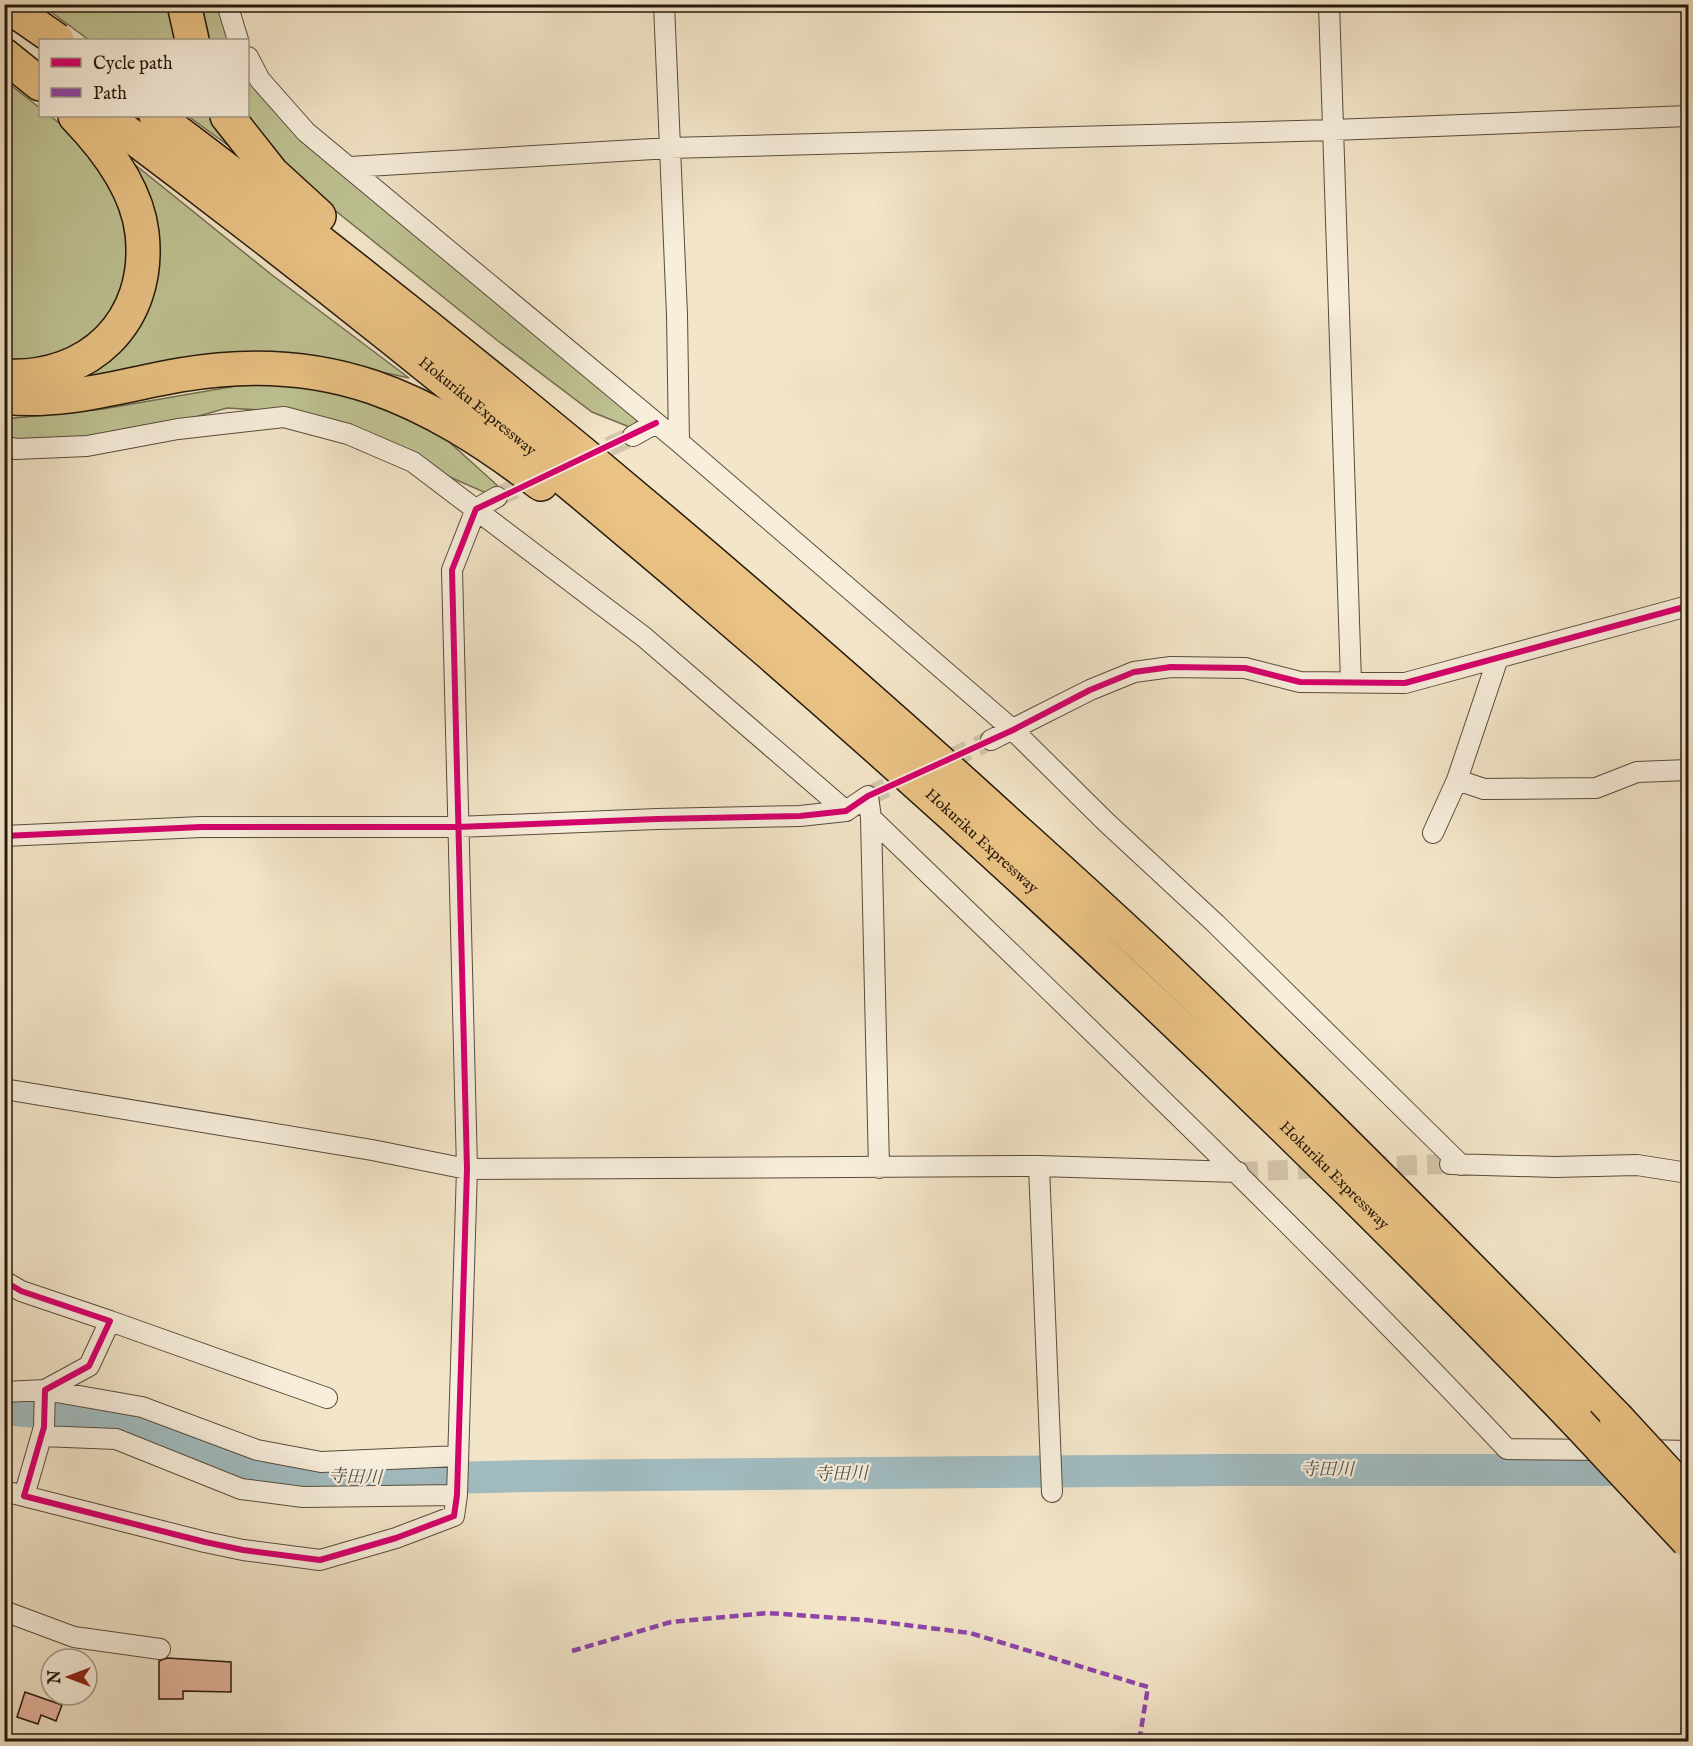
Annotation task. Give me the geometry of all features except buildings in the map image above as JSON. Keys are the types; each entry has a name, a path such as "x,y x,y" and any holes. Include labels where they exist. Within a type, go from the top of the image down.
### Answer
{"highway":[{"path":"5,4 56,39"},
{"path":"4,36 28,4"},
{"path":"184,4 192,39"},
{"path":"4,42 38,73"},
{"path":"4,55 38,73"},
{"path":"4,376 29,377 57,372 84,360 107,343 125,319 136,292 142,263 142,233 136,207 123,178 106,152 76,117"},
{"name":"Hokuriku Expressway","path":"106,117 320,280 496,421 623,526 824,700 1142,989 1430,1269 1689,1541"},
{"name":"Hokuriku Expressway","path":"157,117 366,276 659,516 840,672 1167,969 1426,1224 1616,1417 1689,1495"},
{"path":"228,117 272,172 309,207 614,470 659,516"},
{"path":"4,397 47,399 202,371 264,367 333,375 402,396 475,437 522,470 824,700"}],"street":[{"path":"227,4 238,39"},
{"path":"664,4 679,442"},
{"path":"1329,4 1351,682"},
{"path":"249,59 260,80 306,132 679,442 1013,730 1106,822 1225,932 1451,1164 1637,1165 1689,1173"},
{"path":"350,167 670,148 1333,130 1689,116"},
{"path":"4,446 16,449 87,446 178,429 284,417 348,435 412,462 644,637 846,810"},
{"path":"633,436 656,423"},
{"path":"45,1390 42,1436 14,1493 100,1517 233,1548 320,1560 396,1538 454,1516 457,1495 467,1169 452,570 476,509 497,497"},
{"path":"991,740 1090,690 1143,670 1171,667 1245,668 1300,682 1405,683 1689,606"},
{"path":"1433,833 1457,780 1498,658"},
{"path":"1457,780 1484,789 1596,788 1637,772 1689,770"},
{"path":"4,836 201,827 457,827 800,816 846,810 868,796 871,818 879,1168"},
{"path":"871,818 1341,1274 1507,1449 1689,1451"},
{"path":"4,1089 372,1150 467,1169 1039,1166 1238,1172"},
{"path":"1039,1166 1052,1492"},
{"path":"4,1281 21,1291 327,1398"},
{"path":"45,1390 89,1366 110,1322"},
{"path":"4,1392 45,1390 142,1407 256,1450 321,1462 458,1456"},
{"path":"42,1436 116,1439 241,1489 303,1497 457,1495"},
{"path":"4,1611 74,1636 160,1649"}],"green space":[{"path":"173,5 180,39 88,39 43,6"},
{"path":"199,5 223,5 231,39 209,39"},
{"path":"249,76 279,116 314,149 640,416 632,428 592,412 498,341 332,208 264,143 249,117"},
{"path":"4,80 39,107 39,117 51,117 79,138 114,182 135,233 118,312 64,361 5,363"},
{"path":"189,117 214,117 237,152"},
{"path":"128,159 272,275 409,378 335,362 55,389 90,375 119,349 149,306 159,250"},
{"path":"264,381 343,393 438,432 498,486 486,493 452,478 370,434 291,412 227,408 106,442 5,443 5,419 103,409"}],"waterway":[{"name":"寺田川","path":"4,1409 120,1420 241,1471 364,1480 528,1476 1228,1470 1688,1470"}],"tunnel":[{"path":"581,459 633,436"},
{"path":"497,497 541,477"},
{"path":"868,796 991,740"},
{"path":"1367,1167 1442,1164"},
{"path":"1238,1172 1329,1168"}],"marked path":[{"path":"572,1651 671,1622 768,1613 866,1620 970,1633 1148,1687 1139,1742"}],"cycle path":[{"path":"4,1281 21,1291 110,1321 89,1366 45,1390 44,1427 24,1496 205,1542 243,1550 320,1560 396,1538 454,1516 457,1495 467,1169 452,570 476,509 656,423"},
{"path":"4,836 201,827 457,827 800,816 846,811 868,796 1013,730 1090,690 1134,672 1171,667 1245,668 1300,682 1405,683 1688,606"}]}
